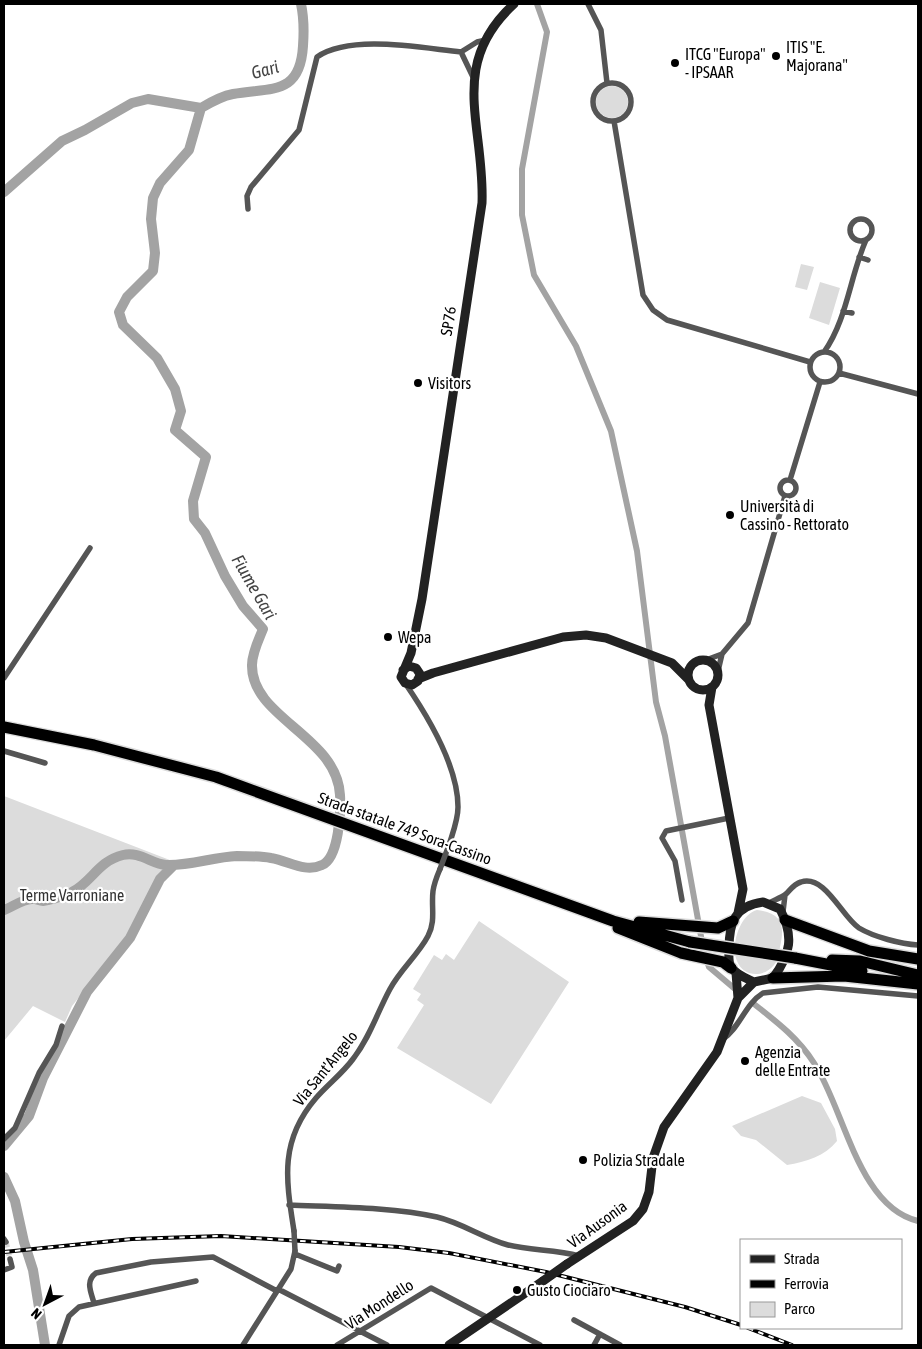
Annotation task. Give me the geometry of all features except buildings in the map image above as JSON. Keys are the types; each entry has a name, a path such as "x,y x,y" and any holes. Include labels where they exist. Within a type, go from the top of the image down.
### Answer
{"highway":[{"name":"Strada statale 749 Sora-Cassino","path":"4,728 94,745 216,777 315,811 613,921 690,942 795,958 918,983"},
{"path":"573,907 641,922 718,928 735,917"},
{"path":"573,907 615,927 688,955 719,962 734,970"},
{"path":"784,917 869,951 918,960"},
{"name":"Strada statale 749 Sora-Cassino","path":"795,958 860,961 918,975"},
{"path":"860,961 918,960"},
{"path":"773,978 844,976 918,983"}],"street":[{"name":"SP76","path":"403,670 410,653 422,599 482,203 483,175 473,77 486,40 501,16 514,4"},
{"path":"588,4 601,30 607,83"},
{"path":"248,209 247,196 251,187 300,130 317,58 323,53 354,45 461,52 477,42 486,40"},
{"path":"461,52 473,77"},
{"path":"607,83 619,84 625,87 631,98 630,110 626,115 614,121 602,118 594,108 593,102 597,90 607,83"},
{"path":"614,121 643,295 653,310 667,320 810,362"},
{"path":"824,352 833,355 839,363 839,372 834,380 820,382 811,374 810,362 816,355 824,352 833,339 859,257 866,240 871,235 872,227 867,221 860,219 853,222 850,228 851,235 856,240 859,257"},
{"path":"856,240 866,240"},
{"path":"859,257 868,260"},
{"path":"843,311 852,313"},
{"path":"833,339 833,355"},
{"path":"839,372 918,394"},
{"path":"790,480 820,382"},
{"path":"790,480 794,483 796,490 791,496 786,496 781,493 779,487 782,482 790,480"},
{"path":"743,889 752,897 780,909 784,917 790,942 782,966 773,978 754,982 734,970 729,961 729,937 743,889 708,705 712,688 718,680 722,654 748,623 786,496"},
{"path":"4,678 90,548"},
{"path":"417,675 433,673 563,637 586,635 606,638 672,663 695,663 722,654"},
{"path":"410,653 417,675 414,696"},
{"path":"706,660 713,664 718,671"},
{"path":"672,663 689,680 708,705"},
{"path":"689,680 689,670 695,663"},
{"path":"409,666 417,675 412,685 405,683 401,677 403,670 409,666"},
{"name":"Via Sant'Angelo","path":"243,1345 291,1269 295,1253 294,1231 286,1180 288,1155 296,1132 305,1112 316,1097 344,1071 369,1036 390,988 428,937 434,916 433,891 456,824 458,808 456,787 450,767 414,696 405,683"},
{"path":"696,689 704,691 712,688"},
{"path":"4,751 45,763"},
{"path":"682,900 675,861 662,838 663,834 668,831 729,818"},
{"path":"735,917 748,904 766,903 785,895 793,886 802,881 813,882 827,891 858,928 877,935 918,945"},
{"path":"784,917 785,895"},
{"name":"Via Ausonia","path":"734,970 738,998"},
{"name":"Via Ausonia","path":"449,1345 633,1221 643,1209 649,1192 653,1158 664,1127 710,1063 722,1040 738,998 754,982"},
{"path":"722,1040 729,1035 756,997 770,992 818,987 918,996"},
{"path":"4,1139 15,1128 39,1073 56,1044 62,1026"},
{"path":"289,1205 344,1207 438,1217 509,1245 568,1252 579,1256"},
{"path":"295,1253 337,1271 339,1266"},
{"path":"94,1303 89,1283 91,1277 96,1274 151,1262 208,1258 220,1260 387,1345"},
{"path":"4,1270 12,1267 10,1259"},
{"path":"58,1345 64,1326 73,1310 94,1303 196,1281"},
{"name":"Via Mondello","path":"337,1345 431,1288 489,1317"},
{"path":"489,1317 540,1345"},
{"path":"574,1320 620,1345"},
{"path":"594,1345 600,1334"},
{"path":"524,1345 528,1339"}],"green space":[{"path":"612,86 618,87 623,91 627,96 627,108 623,113 618,117 612,118 606,117 601,113 597,108 596,102 597,96 601,91 606,87"},
{"path":"801,264 814,267 807,290 795,287"},
{"path":"820,282 840,288 829,325 809,318"},
{"name":"Terme Varroniane","path":"4,796 175,862 149,894 127,937 72,1006 65,1022 33,1006 4,1041"},
{"path":"757,910 777,917 782,926 782,932 779,954 775,963 765,972 754,974 749,973 740,966 735,955 735,947 741,924 751,913"},
{"path":"479,921 569,982 491,1104 397,1048 424,1005 417,1000 421,994 413,989 434,955 442,960 446,954 454,960"},
{"path":"802,1096 821,1103 835,1129 837,1141 827,1151 815,1158 787,1165 756,1140 741,1136 732,1126"}],"waterway":[{"name":"Gari","path":"201,108 229,95 271,89 290,81 296,74 301,62 304,30 301,4"},
{"path":"537,4 547,32 522,169 522,215 534,275 576,346 611,431 637,551 656,702 665,736 704,953 709,967 735,989"},
{"path":"4,192 62,141 132,103 148,99 201,108"},
{"name":"Fiume Gari","path":"4,910 25,900 42,901 58,898 72,892 85,883 107,862 129,854 166,865 237,856 259,856 278,859 297,866 316,867 328,861 338,833 340,795 335,775 325,757 279,714 265,699 255,683 252,660 263,629 243,606 225,576 205,533 194,519 193,501 206,457 175,430 181,411 175,389 157,358 123,325 119,312 127,297 153,271 155,253 151,219 153,198 160,183 189,150 201,108"},
{"path":"4,1146 29,1116 43,1078 87,992 130,938 160,879 174,865"},
{"path":"754,1004 794,1038 814,1063 825,1082 855,1154 867,1177 881,1197 898,1212 918,1221"},
{"path":"4,1177 15,1201 24,1242 33,1270 45,1345"}],"tunnel":[{"path":"6,1242 10,1259"}],"railway":[{"path":"4,1252 132,1239 221,1236 399,1247 449,1253 546,1272 685,1307 740,1325"},
{"path":"751,1329 792,1345"}],"place":[{"name":"ITIS \"E. Majorana\"","path":"776,56"},
{"name":"ITCG \"Europa\" - IPSAAR","path":"675,63"},
{"name":"Visitors","path":"418,383"},
{"name":"Università di Cassino - Rettorato","path":"730,515"},
{"name":"Wepa","path":"388,637"},
{"name":"Agenzia delle Entrate","path":"745,1061"},
{"name":"Polizia Stradale","path":"583,1160"},
{"name":"Gusto Ciociaro","path":"517,1290"}]}
